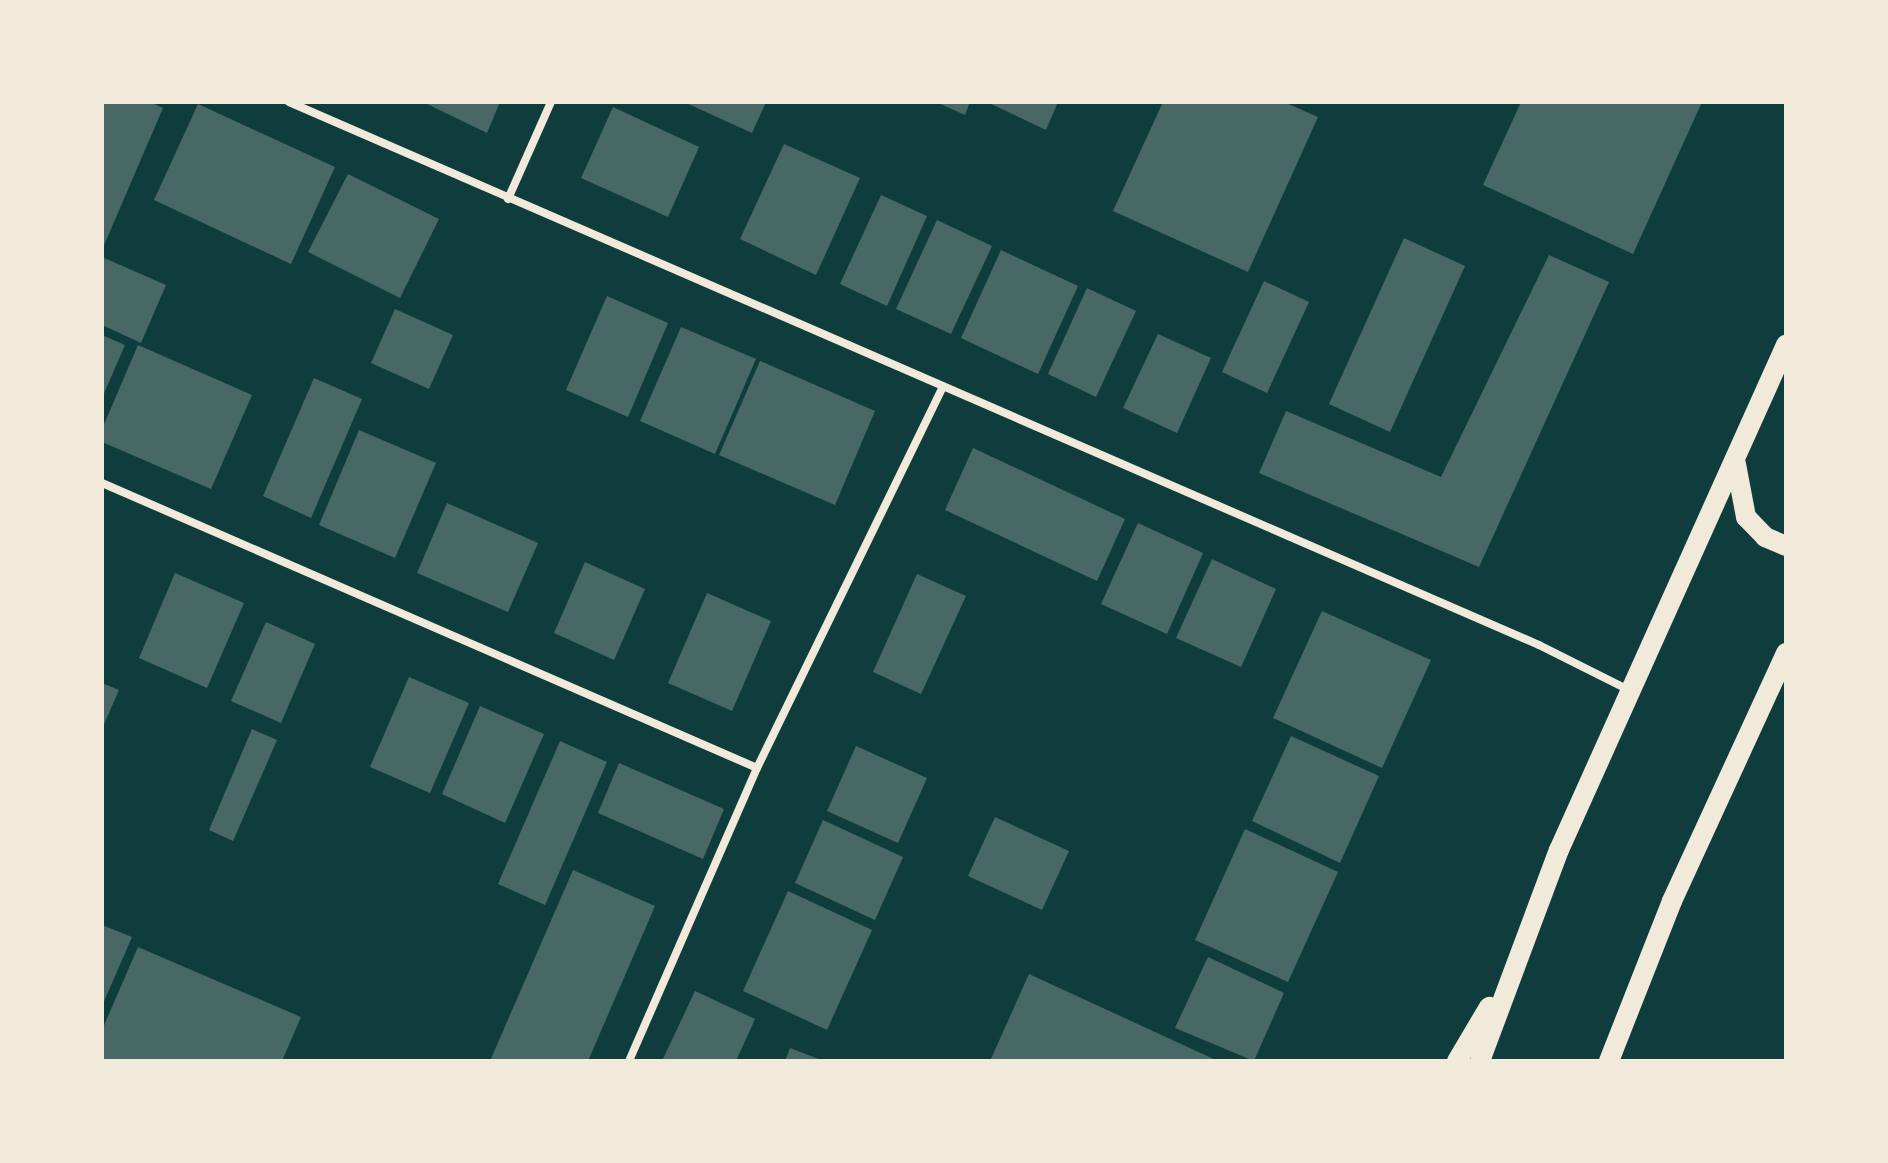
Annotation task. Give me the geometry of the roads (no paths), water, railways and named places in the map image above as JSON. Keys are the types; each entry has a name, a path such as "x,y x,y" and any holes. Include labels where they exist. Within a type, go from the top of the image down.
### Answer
{"main road":[{"path":"1480,1061 1511,969 1786,345"},
{"path":"1736,456 1736,481 1746,517 1765,537 1786,546"},
{"path":"1609,1061 1672,901 1786,653"},
{"path":"1457,1061 1511,969"}],"street":[{"path":"289,102 1539,645 1631,691"},
{"path":"508,199 551,102"},
{"path":"629,1061 757,768 942,388"},
{"path":"102,483 757,768"}]}
